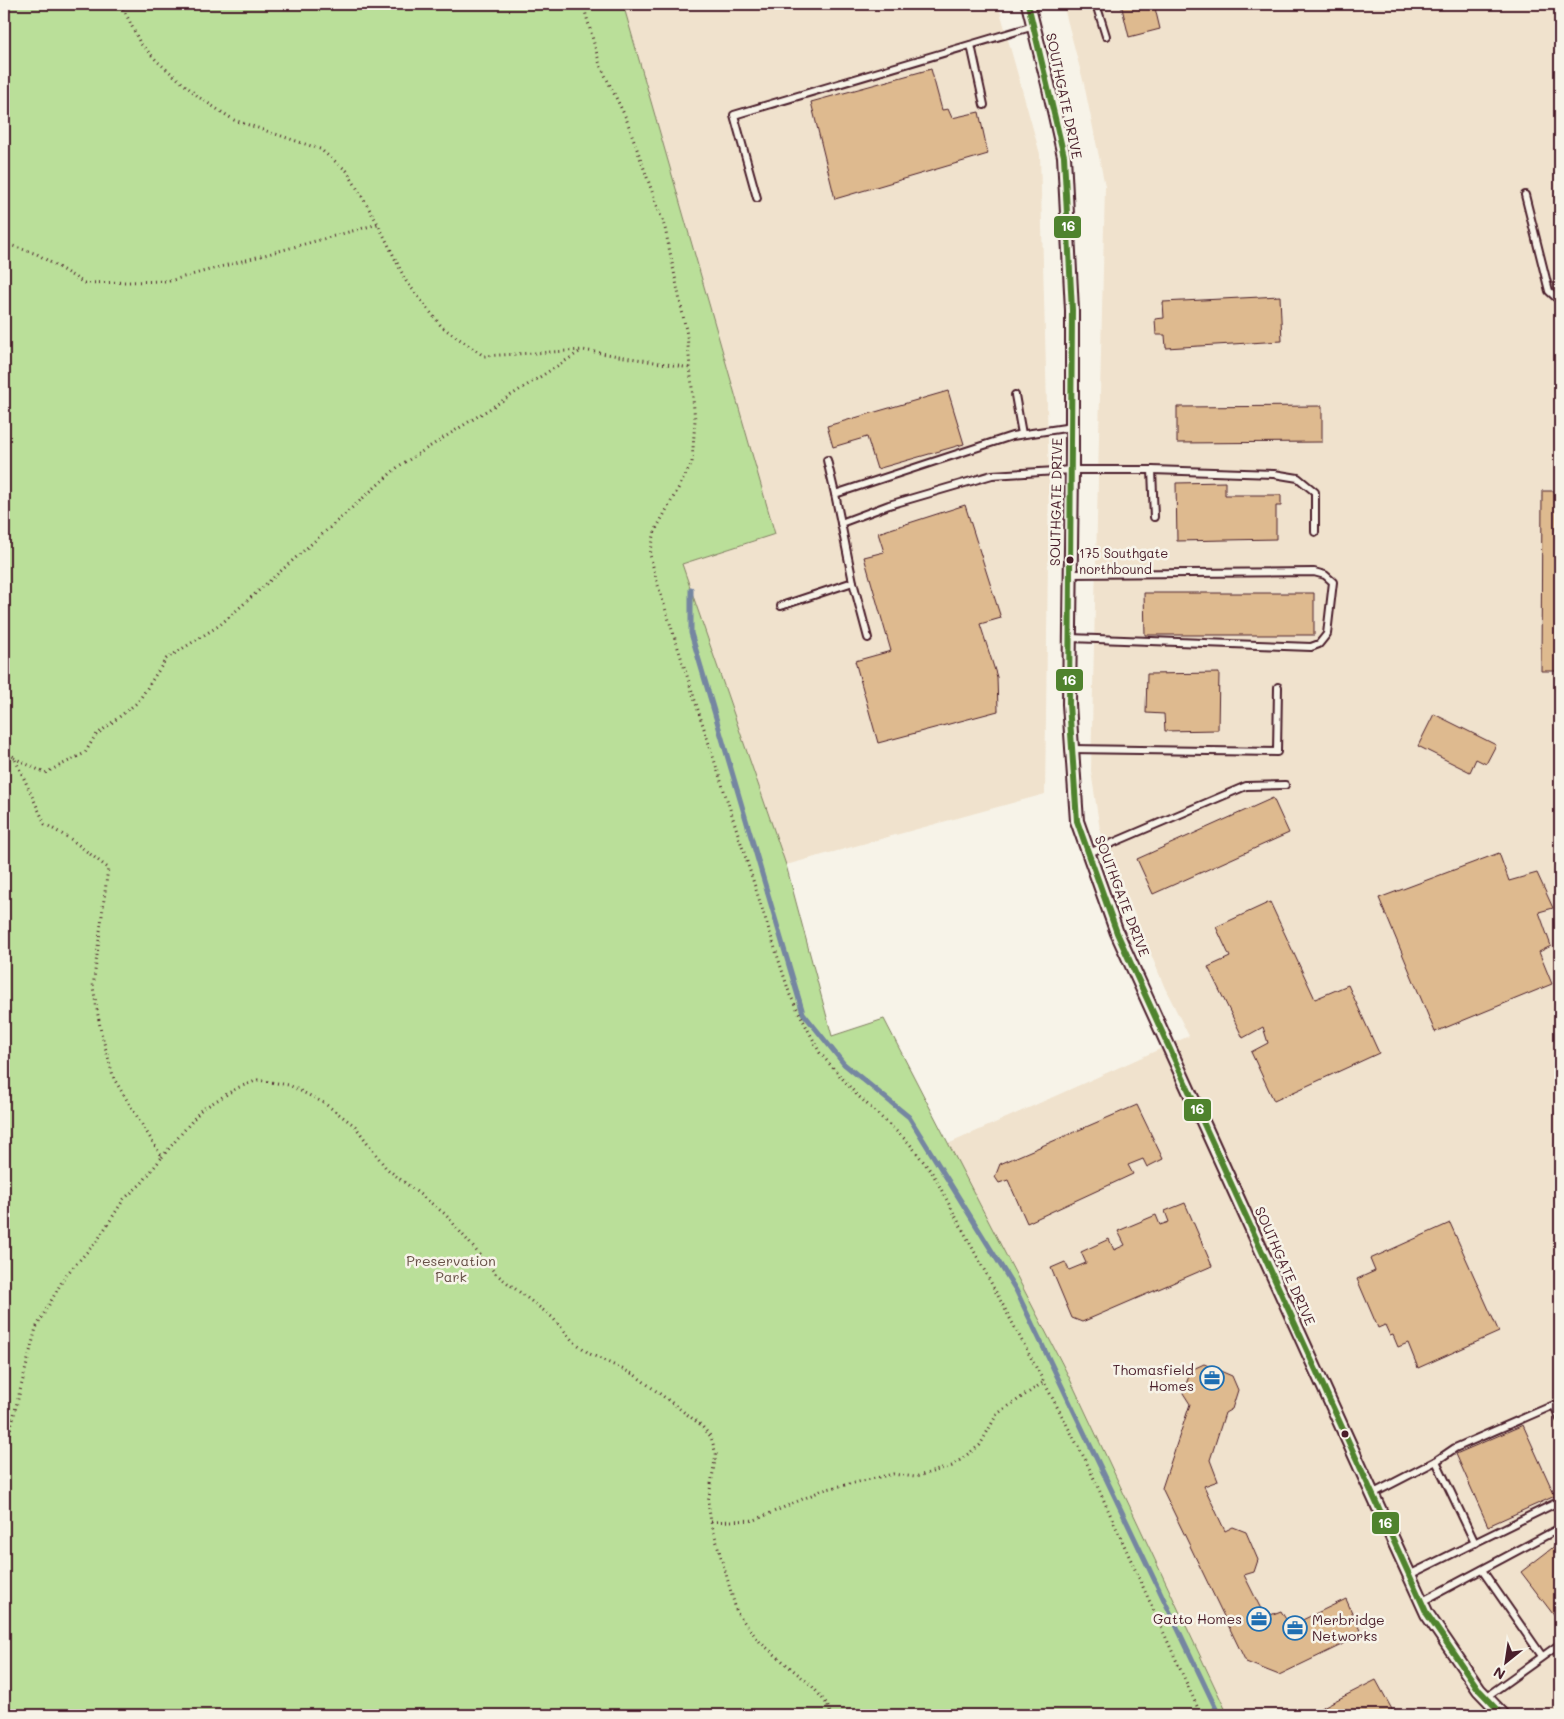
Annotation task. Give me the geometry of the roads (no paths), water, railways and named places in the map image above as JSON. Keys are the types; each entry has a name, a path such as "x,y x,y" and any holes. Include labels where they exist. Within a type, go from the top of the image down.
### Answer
{"street":[{"name":"SOUTHGATE DRIVE","path":"1028,4 1064,156 1072,310 1069,704 1077,820 1117,933 1421,1602 1427,1614 1479,1690 1503,1715"}],"lane":[{"path":"1096,4 1106,36"},
{"path":"757,198 734,115 1034,26"},
{"path":"971,45 984,105"},
{"path":"1526,195 1549,291 1560,301"},
{"path":"1015,395 1022,434"},
{"path":"835,494 1012,436 1072,427"},
{"path":"827,460 853,582 868,638"},
{"path":"841,523 889,505 992,475 1072,470 1152,470 1274,474 1298,478 1314,492 1315,532"},
{"path":"1152,470 1154,517"},
{"path":"1070,574 1314,572 1325,575 1333,582 1327,634 1319,644 1311,647 1070,638"},
{"path":"781,606 853,582"},
{"path":"1072,750 1277,752 1278,687"},
{"path":"1089,853 1246,786 1285,784"},
{"path":"1372,1494 1436,1461 1455,1448 1554,1405 1560,1419"},
{"path":"1436,1461 1475,1543"},
{"path":"1409,1575 1560,1501"},
{"path":"1421,1602 1560,1528"},
{"path":"1482,1570 1542,1656"},
{"path":"1486,1697 1560,1644"}],"waterway":[{"path":"691,589 691,633 803,1013 844,1064 909,1117 1016,1290 1219,1715"}],"place":[{"name":"175 Southgate northbound","path":"1070,560"},
{"name":"Thomasfield Homes","path":"1212,1378"},
{"name":"Gatto Homes","path":"1259,1619"},
{"name":"Merbridge Networks","path":"1295,1628"}],"park label":[{"name":"Preservation Park","path":"451,1269"}]}
